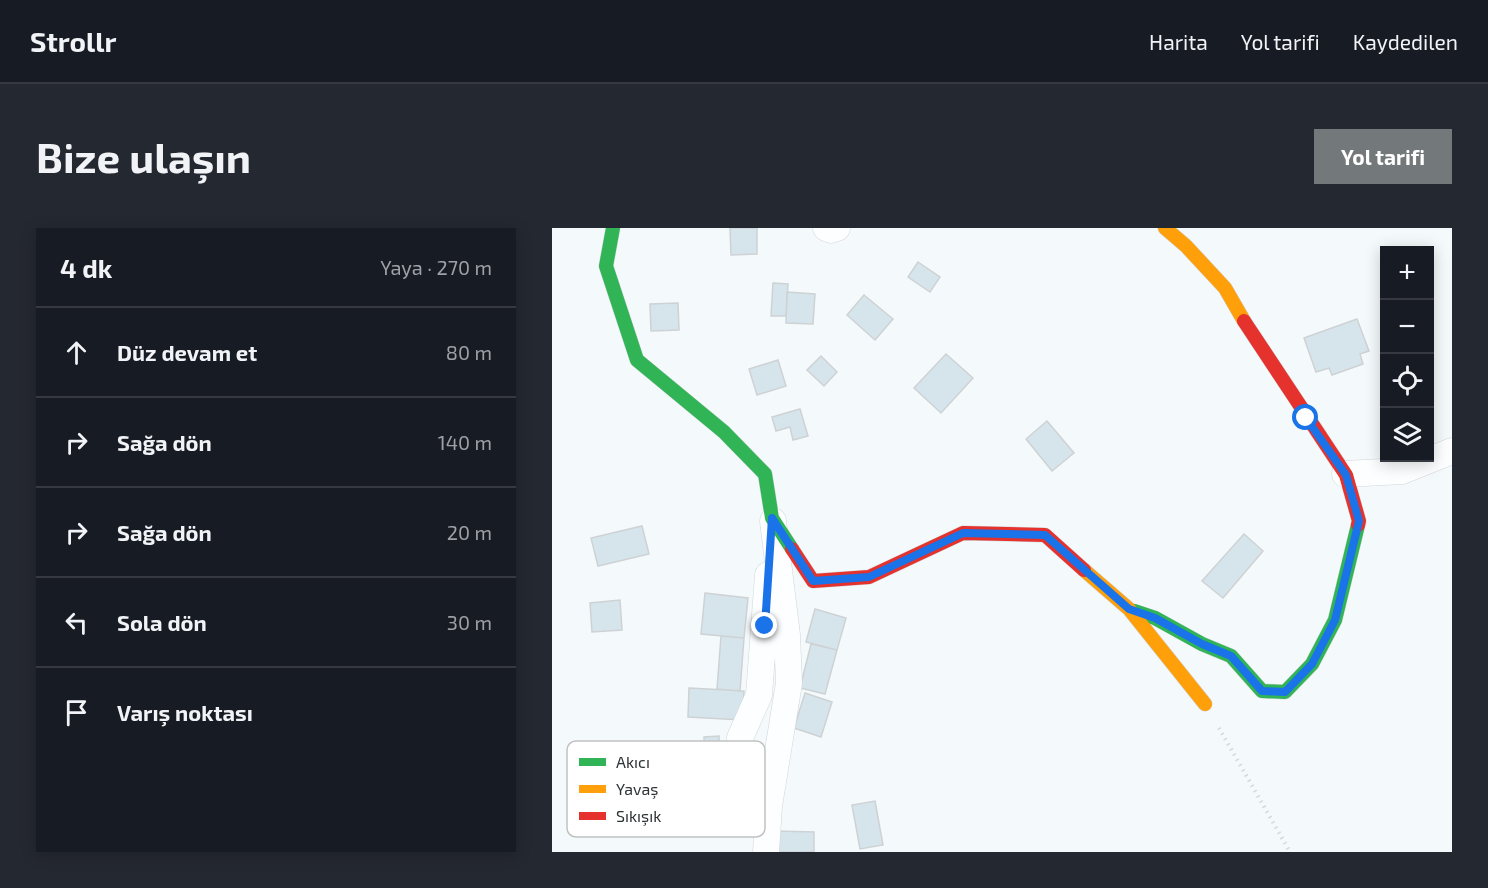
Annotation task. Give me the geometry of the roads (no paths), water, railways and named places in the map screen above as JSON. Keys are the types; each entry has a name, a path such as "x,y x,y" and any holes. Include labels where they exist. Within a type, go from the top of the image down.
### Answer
{"street":[{"path":"613,228 606,266 637,360 724,432 765,474 787,634 789,684 769,806 766,852"},
{"path":"826,228 831,230 837,228"},
{"path":"1129,609 1155,618 1202,644 1231,656 1262,691 1285,692 1312,664 1335,620 1359,521 1345,474 1254,339 1225,288 1186,246 1165,228"},
{"path":"1345,474 1402,471 1452,451"},
{"path":"772,518 813,581 869,577 963,533 1045,535 1129,609 1205,704"},
{"path":"740,738 759,695 772,518"}]}
